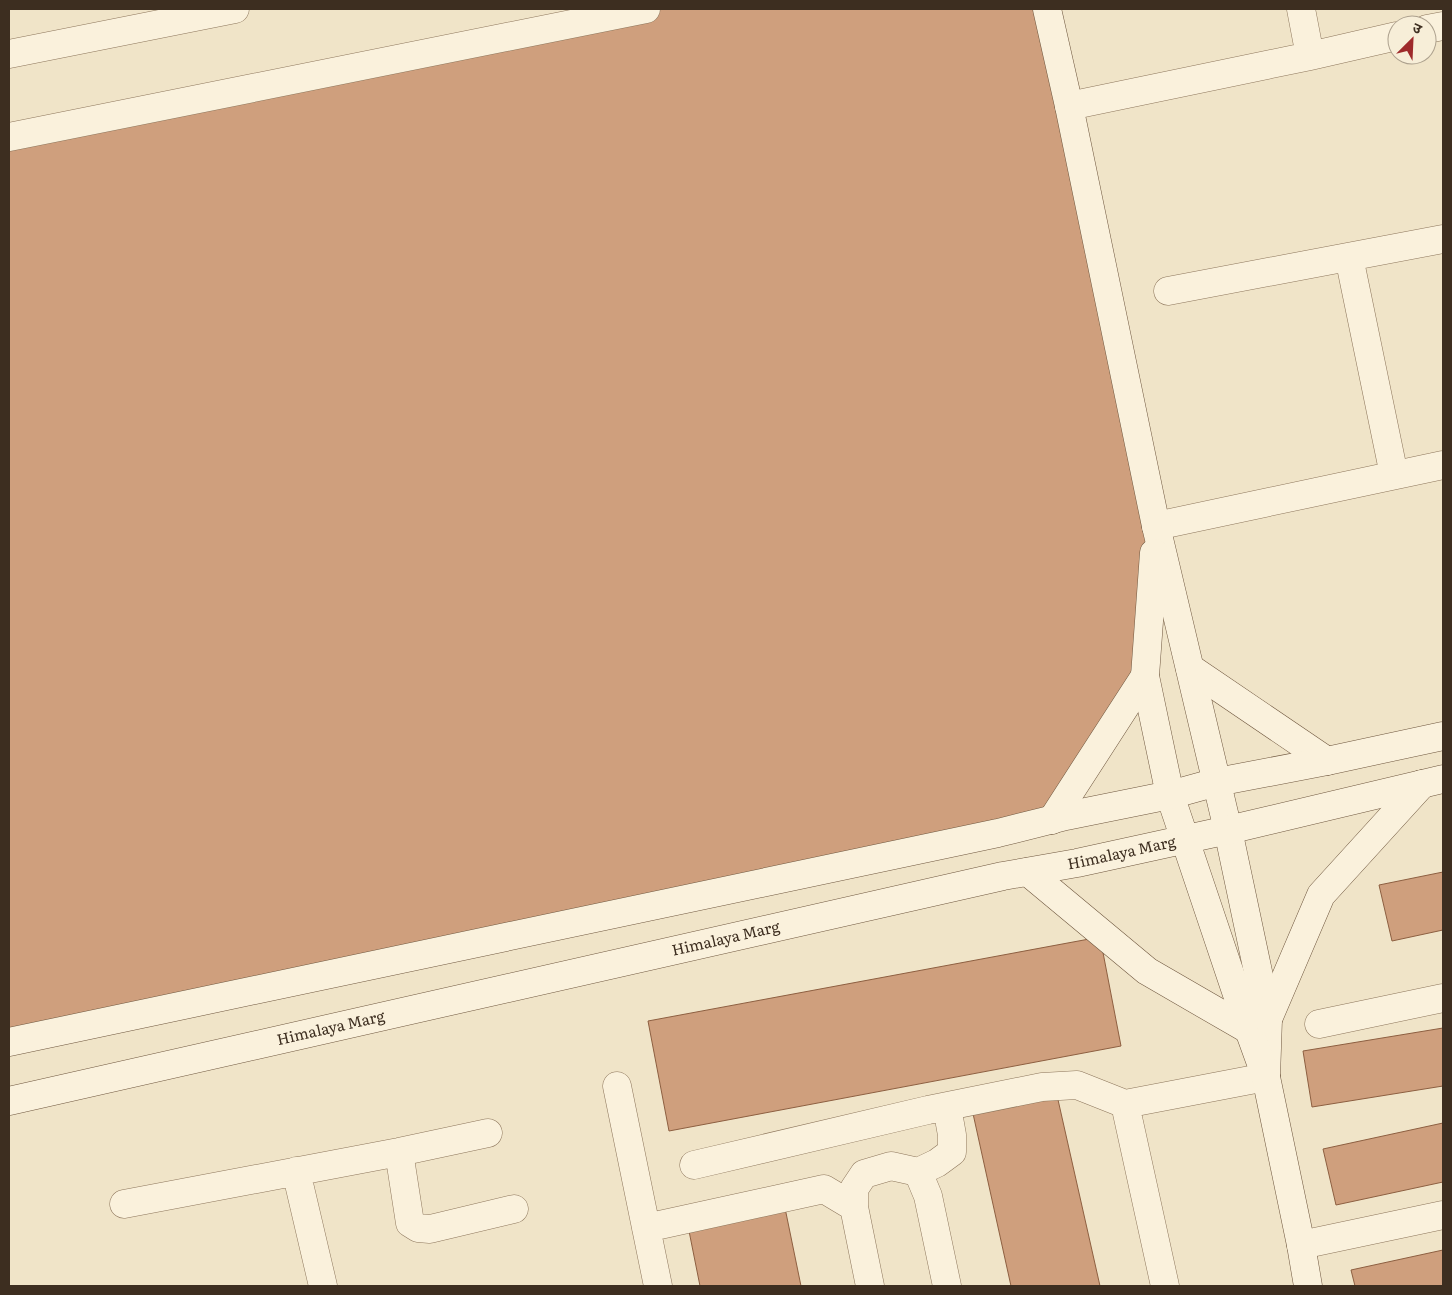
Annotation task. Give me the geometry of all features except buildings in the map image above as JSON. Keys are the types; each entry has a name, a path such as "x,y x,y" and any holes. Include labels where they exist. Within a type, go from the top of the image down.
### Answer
{"street":[{"path":"9,54 235,9"},
{"path":"9,137 646,9"},
{"path":"1046,9 1069,106 1156,526 1228,830 1266,1077 1308,1286"},
{"path":"1300,9 1310,56"},
{"path":"1069,106 1387,38"},
{"path":"1168,291 1443,239"},
{"path":"1349,257 1394,475"},
{"path":"1156,526 1443,465"},
{"path":"1156,526 1145,676 1170,794 1185,839 1258,1025"},
{"path":"1190,668 1328,761"},
{"path":"1052,820 1145,676"},
{"path":"9,1042 998,833 1217,782 1328,761 1443,736"},
{"path":"1258,1025 1321,894 1433,782"},
{"name":"Himalaya Marg","path":"9,1101 1028,872 1228,830 1433,782"},
{"path":"1028,872 1147,971 1258,1025"},
{"path":"1319,1024 1443,998"},
{"path":"694,1164 947,1106 1042,1087 1077,1085 1126,1104 1266,1077"},
{"path":"617,1086 658,1286"},
{"path":"1126,1104 1165,1286"},
{"path":"870,1286 854,1207 854,1189 864,1174 891,1166 918,1172 937,1163 952,1152 952,1135 947,1106"},
{"path":"124,1204 399,1152 488,1133"},
{"path":"399,1152 410,1223 418,1228 430,1229 514,1209"},
{"path":"296,1171 324,1286"},
{"path":"918,1172 928,1196 947,1286"},
{"path":"646,1228 824,1190 854,1207"},
{"path":"1301,1244 1443,1215"}]}
